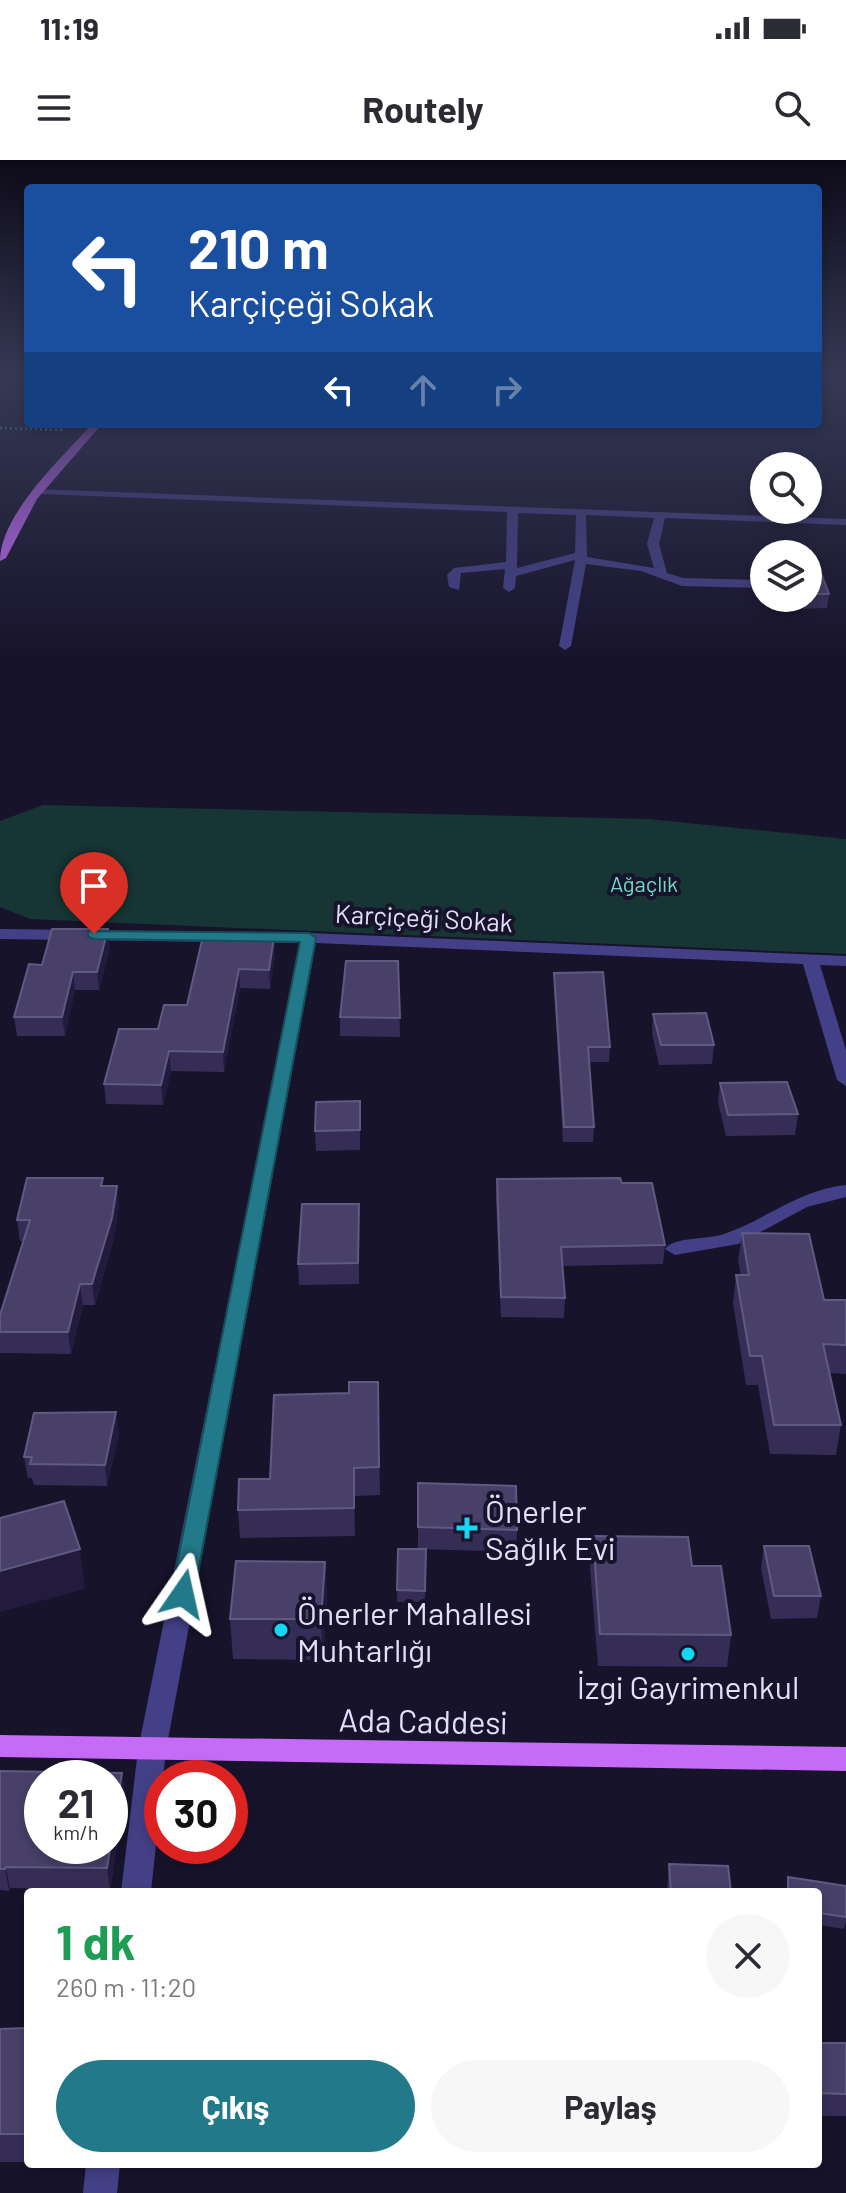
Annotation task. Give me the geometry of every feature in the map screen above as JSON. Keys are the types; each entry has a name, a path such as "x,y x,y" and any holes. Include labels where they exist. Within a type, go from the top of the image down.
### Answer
{"main road":[{"path":"0,558 38,491 59,468"},
{"name":"Ada Caddesi","path":"0,1746 846,1759"}],"street":[{"path":"38,491 846,522"},
{"path":"509,588 514,545 512,511"},
{"path":"565,646 581,557 581,513"},
{"path":"660,516 653,544 661,573"},
{"path":"455,587 453,575 458,570 509,569 581,557 602,565 643,568 682,582 750,584"},
{"name":"Karçiçeği Sokak","path":"0,934 309,938 846,961"},
{"path":"136,1888 152,1750 309,938"},
{"path":"810,960 846,1080"},
{"path":"675,1249 733,1238 783,1209 822,1193 846,1191"},
{"path":"100,2193 103,2168"}],"green space":[{"name":"Ağaçlık","path":"43,805 648,819 846,839 846,954 30,919 0,907 0,821"}],"building":[{"path":"822,576 829,594 822,594"},
{"path":"52,929 108,929 97,972 73,972 62,1017 14,1017 29,964 42,965"},
{"path":"203,936 274,937 269,970 239,969 223,1052 169,1051 161,1085 104,1084 119,1029 158,1029 164,1005 187,1005"},
{"path":"346,961 398,961 400,1018 340,1017"},
{"path":"603,972 610,1047 588,1047 594,1127 564,1127 554,973"},
{"path":"706,1013 714,1045 661,1045 653,1014"},
{"path":"787,1082 798,1114 728,1115 720,1083"},
{"path":"360,1101 360,1130 315,1131 316,1102"},
{"path":"27,1178 103,1178 101,1186 117,1186 112,1218 92,1284 80,1284 68,1332 0,1332 0,1315 30,1220 17,1220"},
{"path":"620,1178 622,1183 652,1183 665,1245 561,1247 565,1298 501,1297 497,1179"},
{"path":"302,1204 359,1204 358,1263 298,1264"},
{"path":"742,1233 809,1234 824,1300 846,1300 846,1345 823,1344 841,1425 774,1425 762,1356 750,1356 736,1275 749,1275"},
{"path":"349,1382 378,1382 379,1467 354,1468 354,1508 238,1510 239,1479 270,1479 274,1395 349,1393"},
{"path":"116,1412 105,1465 30,1464 32,1457 24,1457 34,1413"},
{"path":"418,1483 516,1486 517,1530 418,1527"},
{"path":"64,1501 80,1549 0,1571 0,1518"},
{"path":"593,1536 688,1537 692,1566 721,1566 731,1635 600,1634"},
{"path":"764,1546 809,1546 821,1596 774,1596"},
{"path":"398,1549 426,1549 425,1591 397,1590"},
{"path":"236,1561 325,1562 321,1619 230,1619"},
{"path":"0,1771 24,1771 24,1864 108,1864 107,1868 0,1869"},
{"path":"669,1864 728,1866 731,1888 671,1888"},
{"path":"788,1877 846,1886 846,1917 822,1914 822,1888 788,1888"},
{"path":"24,2028 24,2134 0,2134 0,2029"},
{"path":"822,2043 846,2043 846,2094 822,2093"}],"place":[{"name":"Önerler Sağlık Evi","path":"467,1528"},
{"name":"Önerler Mahallesi Muhtarlığı","path":"281,1630"},
{"name":"İzgi Gayrimenkul","path":"688,1654"}],"route":[{"path":"94,934 309,938 183,1594"}]}
